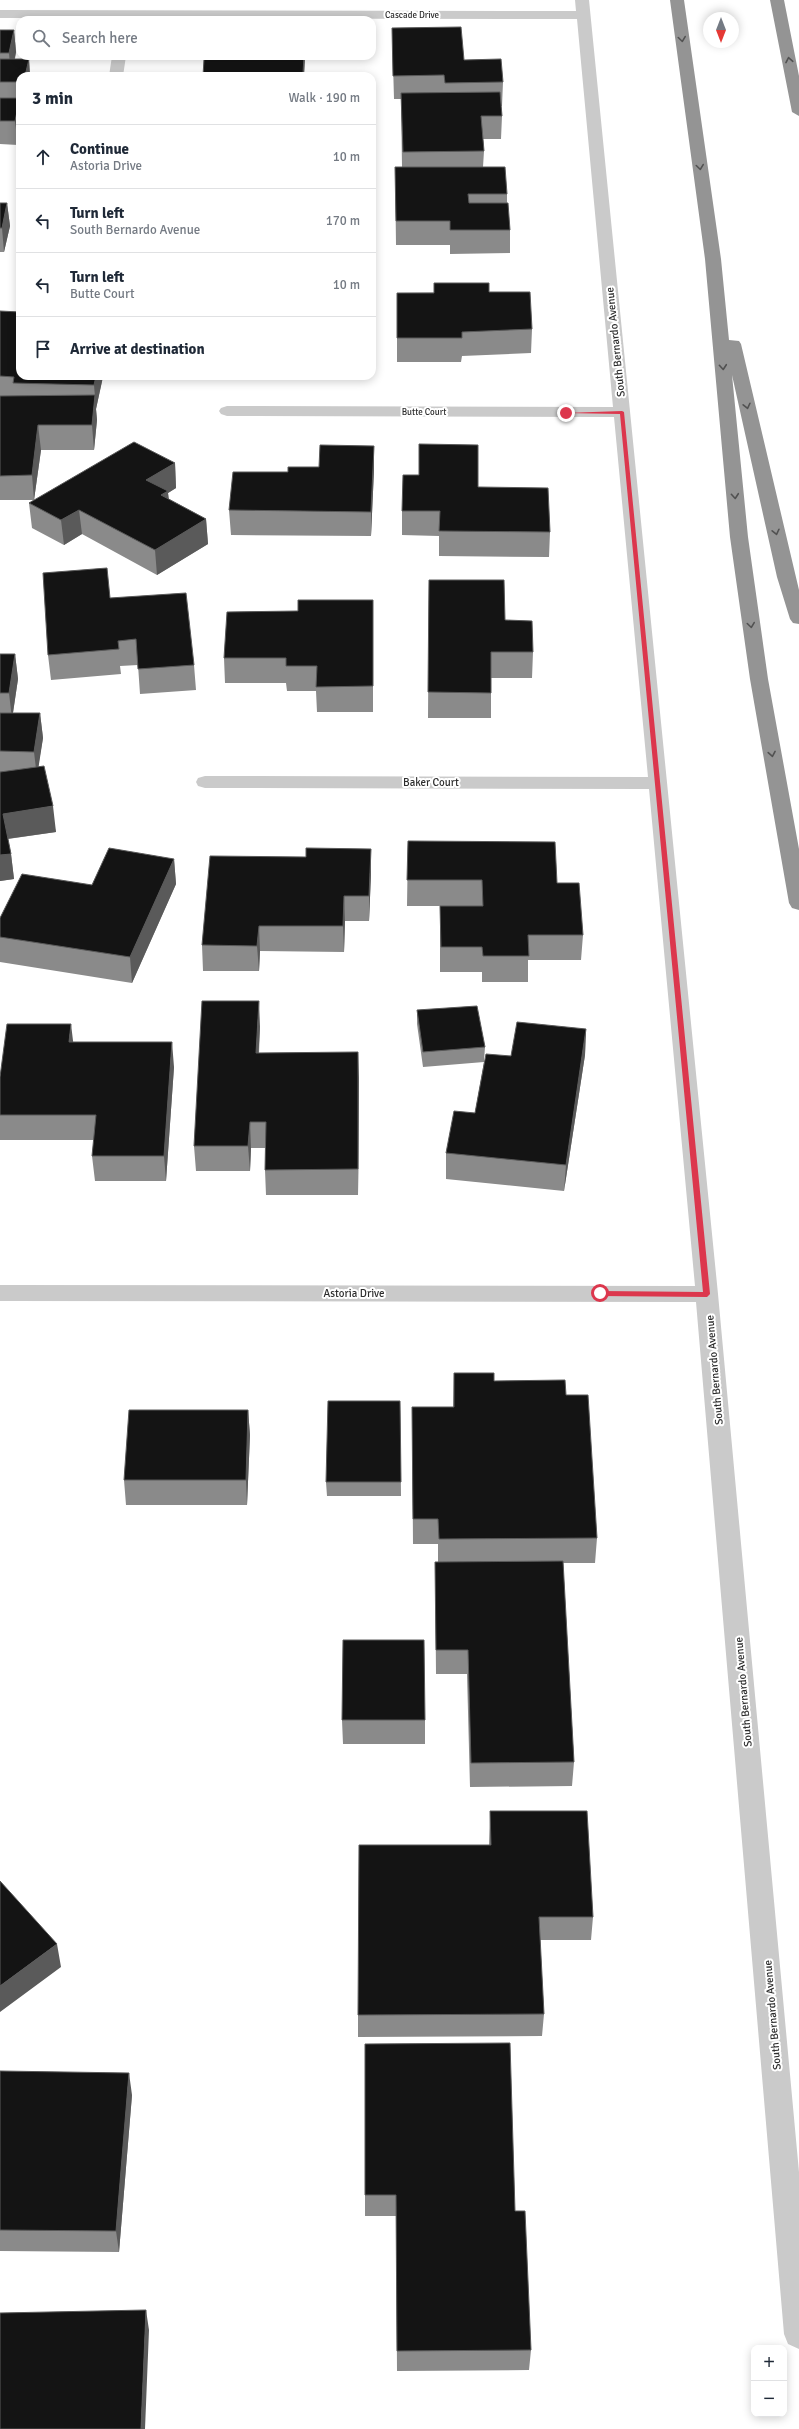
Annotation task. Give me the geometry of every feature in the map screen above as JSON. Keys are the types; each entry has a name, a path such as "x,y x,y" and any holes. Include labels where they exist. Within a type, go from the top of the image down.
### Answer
{"highway":[{"path":"677,0 713,258 741,553 759,679 799,903"},
{"path":"777,0 799,112"},
{"path":"713,258 785,570 799,619"}],"street":[{"path":"123,16 126,0"},
{"name":"Cascade Drive","path":"169,16 583,7"},
{"name":"South Bernardo Avenue","path":"583,7 707,1294 799,2334"},
{"name":"Cascade Drive","path":"0,14 82,16"},
{"path":"117,72 118,60"},
{"name":"Butte Court","path":"227,411 622,412"},
{"name":"Baker Court","path":"205,782 658,783"},
{"name":"Astoria Drive","path":"0,1293 707,1294"}],"building":[{"path":"461,27 464,60 501,59 503,82 445,83 444,75 393,76 392,28"},
{"path":"0,30 14,30 9,53 0,53"},
{"path":"0,59 29,60 26,72 16,72 16,82 0,82"},
{"path":"204,60 304,60 303,72 203,72"},
{"path":"500,92 502,116 481,116 484,151 403,152 401,93"},
{"path":"0,98 16,98 15,121 0,121"},
{"path":"395,167 505,167 507,194 468,194 469,203 508,203 510,230 450,230 450,221 396,221"},
{"path":"0,203 7,203 2,228 0,228"},
{"path":"434,283 489,283 489,292 530,292 532,329 462,332 462,338 397,338 397,293 434,293"},
{"path":"0,311 16,312 16,380 95,380 94,385 13,383 14,377 0,376"},
{"path":"95,395 92,425 38,425 32,475 0,476 0,396"},
{"path":"134,442 175,463 146,480 168,491 161,495 206,519 155,550 79,510 61,520 29,503"},
{"path":"419,444 478,445 478,487 548,488 550,532 439,531 440,511 402,511 403,475 419,475"},
{"path":"320,445 374,446 371,512 229,510 233,472 288,472 288,467 319,467"},
{"path":"107,568 110,598 186,593 194,665 138,669 136,639 118,641 119,649 48,655 43,573"},
{"path":"429,580 504,580 505,620 532,621 533,652 491,652 491,693 428,692"},
{"path":"298,600 373,600 373,686 316,687 317,666 286,666 286,658 224,658 227,612 298,611"},
{"path":"0,654 15,654 9,693 0,693"},
{"path":"0,713 40,713 34,752 0,751"},
{"path":"44,766 53,806 3,814 11,854 0,855 0,772"},
{"path":"408,841 555,842 557,883 579,883 583,935 528,935 529,956 483,956 482,947 441,947 440,906 483,906 482,880 407,880"},
{"path":"109,848 174,859 130,957 0,937 0,918 22,874 92,885"},
{"path":"306,848 371,849 369,896 344,896 343,926 259,926 257,946 202,945 210,856 306,857"},
{"path":"202,1001 259,1001 256,1053 358,1052 358,1169 265,1170 266,1122 250,1122 248,1146 194,1146"},
{"path":"477,1006 485,1047 423,1052 417,1010"},
{"path":"517,1022 586,1029 566,1165 446,1153 454,1111 475,1113 486,1054 511,1056"},
{"path":"7,1024 71,1024 69,1042 172,1042 164,1156 92,1156 96,1115 0,1115 0,1077"},
{"path":"454,1373 494,1373 494,1381 565,1380 566,1395 588,1395 597,1538 439,1539 438,1519 413,1519 412,1407 454,1407"},
{"path":"328,1401 400,1401 401,1482 326,1482"},
{"path":"129,1410 248,1410 246,1480 124,1480"},
{"path":"563,1561 574,1762 471,1763 468,1650 436,1650 435,1562"},
{"path":"343,1640 424,1640 425,1720 342,1720"},
{"path":"490,1811 587,1811 593,1917 539,1917 544,2014 358,2015 359,1845 491,1845"},
{"path":"0,1881 57,1944 0,1986"},
{"path":"510,2043 515,2211 525,2211 531,2350 397,2351 396,2195 365,2195 365,2044"},
{"path":"0,2071 129,2073 116,2231 0,2230"},
{"path":"146,2310 141,2429 0,2429 0,2313"}],"route":[{"path":"566,413 622,412 707,1294 600,1293"}]}
